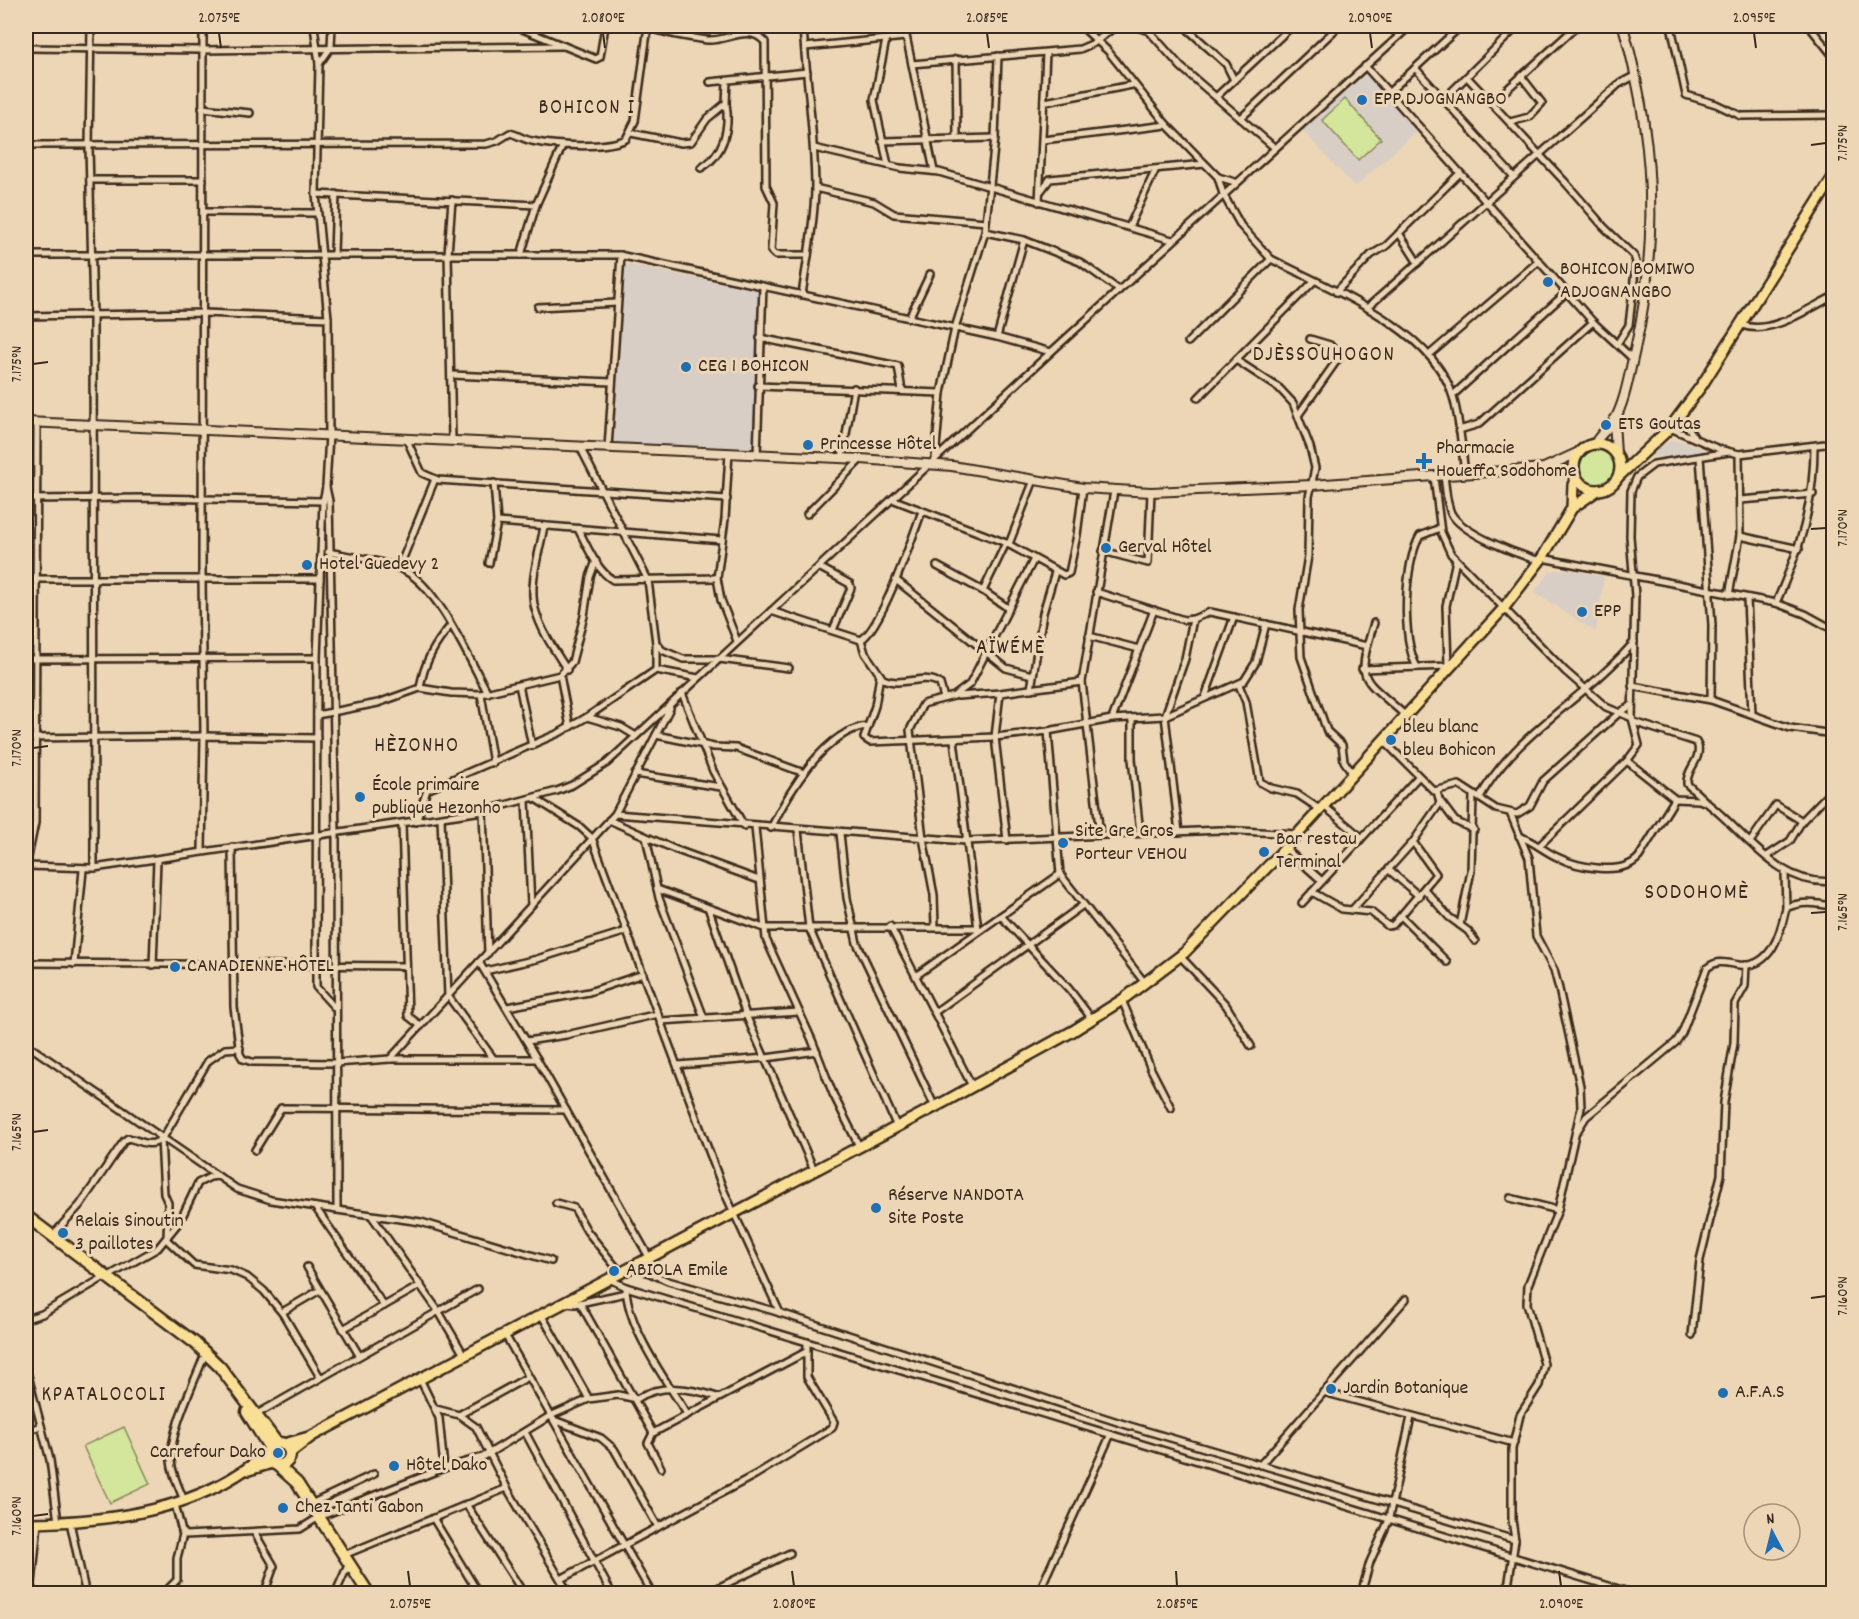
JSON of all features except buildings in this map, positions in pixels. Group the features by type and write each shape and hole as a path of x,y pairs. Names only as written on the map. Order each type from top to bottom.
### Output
{"highway":[{"path":"26,1216 203,1359 236,1397 278,1453 297,1483"},
{"path":"26,1225 104,1278 205,1352 257,1414 278,1453 369,1593"}],"main road":[{"path":"26,1523 58,1523 126,1516 175,1504 219,1486 504,1333 935,1107 1092,1019 1145,983 1180,956 1285,848 1503,609 1541,560 1572,508 1598,490 1607,488 1670,428 1742,325 1833,176"},
{"path":"1598,490 1582,484 1576,476 1574,466 1579,452 1595,444 1610,448 1617,454 1638,458"},
{"path":"1617,454 1620,466 1618,477"},
{"path":"1572,508 1573,485 1576,476"}],"street":[{"path":"91,26 89,146 93,316 94,868"},
{"path":"202,851 204,736 203,26"},
{"path":"314,26 315,48 319,64 315,146 316,194 328,318 330,435 326,501 336,832 337,1210"},
{"path":"319,64 332,47 332,26"},
{"path":"515,26 591,58 600,57 604,26"},
{"path":"26,146 486,144 510,133 530,141 563,145 613,144 631,133 648,26 671,35 692,35 710,40 745,33 761,38 766,47 764,76 767,107 766,186 774,203 771,251 776,255 808,255"},
{"path":"802,295 815,188 814,148 803,26"},
{"path":"805,47 886,39 905,31 969,26"},
{"path":"1081,26 1097,40 1132,85 1205,164 1218,177 1235,182"},
{"path":"912,64 1080,49 1116,26"},
{"path":"1134,26 1149,31 1165,51 1275,148"},
{"path":"1184,26 1226,64 1234,80"},
{"path":"1217,96 1292,26"},
{"path":"1241,118 1339,26"},
{"path":"1388,26 1399,35"},
{"path":"37,423 35,823 26,867 83,870 202,851 416,822 526,801 572,785 594,773 1235,182 1410,26"},
{"path":"1388,93 1461,26"},
{"path":"1443,100 1518,26"},
{"path":"1492,103 1577,26"},
{"path":"1595,444 1614,420 1633,359 1646,291 1652,222 1648,146 1636,75 1623,26"},
{"path":"1671,26 1686,96 1716,104 1741,116 1833,115"},
{"path":"1809,26 1833,57"},
{"path":"905,31 934,171"},
{"path":"886,39 873,92 888,165"},
{"path":"26,48 202,50 564,46"},
{"path":"1039,202 1046,53"},
{"path":"932,461 941,393 955,328 985,232 995,138 998,56"},
{"path":"956,59 957,138"},
{"path":"1365,66 1459,174 1593,321 1633,359"},
{"path":"1415,69 1514,177"},
{"path":"710,82 807,72"},
{"path":"1368,307 1620,84 1636,75"},
{"path":"1510,122 1529,117 1542,101 1521,76"},
{"path":"1467,77 1635,259 1629,326 1617,344"},
{"path":"701,168 712,162 720,150 727,121 727,81"},
{"path":"1045,102 1132,85"},
{"path":"631,133 688,143 707,118 726,103"},
{"path":"202,108 250,113"},
{"path":"1043,140 1167,125"},
{"path":"882,141 995,138"},
{"path":"521,255 536,205 563,145"},
{"path":"814,148 888,165 934,171 1172,240"},
{"path":"1041,174 1050,179 1082,174 1205,164"},
{"path":"1129,227 1156,169"},
{"path":"1336,292 1371,255 1399,233 1459,174"},
{"path":"1218,177 1223,194 1245,232 1271,259 1368,307 1412,339 1429,355 1453,395 1466,474"},
{"path":"1040,192 1050,179"},
{"path":"90,180 203,180"},
{"path":"815,188 874,202 894,214 986,222"},
{"path":"316,194 536,205"},
{"path":"334,253 336,194"},
{"path":"452,200 448,255 452,440"},
{"path":"203,212 317,213"},
{"path":"985,232 1024,240 1080,262 1119,290"},
{"path":"1399,233 1418,264"},
{"path":"997,337 1024,240"},
{"path":"26,255 204,253 621,255 997,337 1051,352"},
{"path":"608,448 621,255"},
{"path":"1188,342 1271,259"},
{"path":"1429,355 1539,261"},
{"path":"909,318 930,274"},
{"path":"1198,398 1314,281"},
{"path":"757,454 763,286"},
{"path":"1453,395 1567,292"},
{"path":"1742,325 1754,329 1768,325 1833,296"},
{"path":"538,307 617,303"},
{"path":"26,316 204,313 328,318"},
{"path":"1459,430 1479,424 1593,321"},
{"path":"760,338 898,366 902,391"},
{"path":"1299,414 1340,356 1330,345 1310,339"},
{"path":"1236,360 1279,388 1293,403 1299,414 1313,458 1309,497 1308,556 1301,593 1299,631 1302,662 1322,720 1329,735 1342,745 1344,761 1353,774"},
{"path":"451,375 612,382"},
{"path":"758,386 941,393"},
{"path":"842,458 855,388"},
{"path":"1681,415 1694,437"},
{"path":"1614,420 1617,454"},
{"path":"26,422 932,461 1083,488 1150,492 1434,477 1551,466 1579,452"},
{"path":"1670,428 1739,454 1833,443"},
{"path":"406,438 422,473 435,479 727,499"},
{"path":"1776,603 1799,549 1812,494 1814,446"},
{"path":"580,447 648,580 656,643 656,670"},
{"path":"1539,846 1627,761 1639,745 1632,705 1635,596 1630,500 1637,477 1654,464 1729,452"},
{"path":"729,453 727,499 717,578 727,618 737,640"},
{"path":"1730,595 1740,536 1739,454"},
{"path":"1700,457 1710,591 1712,700"},
{"path":"807,514 861,459"},
{"path":"1551,466 1576,476"},
{"path":"1444,476 1450,509 1457,521 1489,540 1541,560 1776,603 1805,614 1833,630"},
{"path":"1434,477 1440,528 1447,550 1503,609 1585,690 1606,707 1633,720 1695,742 1698,746 1698,758 1689,772 1687,784 1785,873 1810,880 1833,881"},
{"path":"399,568 435,479"},
{"path":"983,591 1008,544 1034,480"},
{"path":"489,563 497,522 494,483"},
{"path":"892,499 1008,544 1055,572 1067,574 1071,569 1083,488"},
{"path":"1100,835 1082,682 1114,491"},
{"path":"1103,551 1148,563 1150,492"},
{"path":"1740,500 1812,494"},
{"path":"26,499 326,501"},
{"path":"326,501 317,658 314,836 316,987 336,1008"},
{"path":"861,640 870,632 896,580 922,511"},
{"path":"497,522 722,540"},
{"path":"544,526 533,593 534,608 542,627 567,670"},
{"path":"1417,667 1408,642 1407,618 1411,571 1420,536 1440,528"},
{"path":"578,529 596,561 607,576 613,580 717,578"},
{"path":"1740,536 1799,549"},
{"path":"328,552 399,568 418,579 451,625 488,693"},
{"path":"954,696 970,684 1034,558"},
{"path":"1362,669 1450,666 1446,606 1456,560"},
{"path":"317,715 378,702 420,688 451,693 481,694 560,675 572,662 584,616 590,577 596,561"},
{"path":"938,566 1008,608"},
{"path":"819,567 850,584 851,588 832,630"},
{"path":"1031,690 1043,613 1055,572"},
{"path":"26,579 320,579"},
{"path":"896,580 1013,672 1032,675"},
{"path":"1096,592 1184,620 1193,619 1205,612 1367,646"},
{"path":"1747,599 1752,714"},
{"path":"1112,719 1154,610"},
{"path":"771,611 861,640"},
{"path":"319,616 329,616"},
{"path":"1205,697 1234,617"},
{"path":"1179,832 1165,716 1185,659 1193,619"},
{"path":"880,675 875,706 864,738 866,741 911,742 995,737 1048,731 1112,719 1165,716 1205,697 1239,685 1250,674 1256,662 1266,624"},
{"path":"1374,624 1362,669 1367,681 1406,716"},
{"path":"420,688 423,670 429,655 451,625"},
{"path":"1089,636 1139,649"},
{"path":"861,640 865,653 880,675 888,681 897,683 936,680 943,690 944,698"},
{"path":"1480,798 1505,760 1535,731 1585,690 1634,642"},
{"path":"656,643 672,656 695,660 719,659 789,668"},
{"path":"26,659 317,658"},
{"path":"416,822 428,790 494,763 570,727 656,670 698,678"},
{"path":"560,675 570,727"},
{"path":"935,927 934,895 923,838 911,742 910,725 917,711 923,704 954,696 1031,690 1082,682"},
{"path":"519,685 532,746"},
{"path":"1239,685 1246,702 1260,782 1271,789 1297,794 1322,808 1361,837"},
{"path":"1632,686 1712,700 1791,728 1833,734"},
{"path":"682,693 700,744 721,787 744,826"},
{"path":"1000,693 995,737 1006,840"},
{"path":"481,694 494,763"},
{"path":"390,1059 615,814 673,702"},
{"path":"1511,815 1527,809 1543,781 1619,713 1632,705"},
{"path":"587,717 621,727 636,736"},
{"path":"1132,718 1132,759 1140,833"},
{"path":"771,828 804,773 841,734 854,728 868,726"},
{"path":"1048,731 1055,839 1060,874 1145,983"},
{"path":"656,735 700,744 736,748 804,773"},
{"path":"26,738 204,736 316,738"},
{"path":"954,740 978,929"},
{"path":"1384,741 1418,777 1437,791 1440,800 1455,821 1474,830"},
{"path":"1627,761 1675,799 1700,800 1707,803"},
{"path":"635,774 721,787"},
{"path":"1302,903 1418,777"},
{"path":"1437,791 1456,785 1511,815 1529,858 1536,936 1554,970 1580,1086 1581,1108 1558,1210 1528,1285 1527,1298 1535,1339 1544,1358 1543,1374 1520,1415 1511,1458 1515,1540 1507,1593"},
{"path":"1767,856 1790,841 1802,821 1833,788"},
{"path":"1460,925 1471,871 1474,830 1473,795"},
{"path":"534,798 580,827 592,838 734,1213 780,1313"},
{"path":"1519,836 1555,856 1580,864 1596,867 1629,865 1639,857 1675,799"},
{"path":"1351,911 1428,824 1440,800"},
{"path":"526,801 531,905"},
{"path":"1750,842 1776,805 1802,821"},
{"path":"483,811 488,953"},
{"path":"615,814 755,827 966,841 1256,830 1298,834"},
{"path":"441,818 448,996 493,1058"},
{"path":"609,820 646,837 759,880"},
{"path":"402,824 408,1016 421,1026"},
{"path":"755,827 766,939 817,1051 833,1094 860,1146"},
{"path":"798,830 809,928 897,1126"},
{"path":"840,833 852,927 897,1031 935,1107"},
{"path":"646,837 657,889 704,1018"},
{"path":"1312,892 1342,909 1371,912 1391,926 1425,890 1436,874 1413,842"},
{"path":"232,847 234,1007 243,1059 252,1062 336,1063 390,1059 537,1059"},
{"path":"1285,848 1322,881"},
{"path":"153,965 157,860"},
{"path":"74,964 83,870"},
{"path":"1389,870 1419,896"},
{"path":"1574,1136 1586,1117 1676,1042 1686,1023 1707,968 1723,961 1746,965 1764,956 1776,944 1786,908 1785,873"},
{"path":"917,975 978,929 1001,916 1060,874"},
{"path":"657,889 709,910 764,928 978,929"},
{"path":"1425,890 1474,941"},
{"path":"1786,908 1792,905 1816,903 1833,907"},
{"path":"935,1012 1083,905"},
{"path":"709,910 746,1015 814,1170"},
{"path":"1001,916 1029,944 1092,1019"},
{"path":"1402,916 1447,962"},
{"path":"890,927 917,975 972,1086"},
{"path":"485,971 537,959 627,931"},
{"path":"1180,956 1226,1005 1251,1046"},
{"path":"479,962 537,1059 649,1257"},
{"path":"26,963 406,966"},
{"path":"1692,1335 1700,1260 1721,1175 1724,1102 1734,1043 1735,1004 1745,986 1746,965"},
{"path":"507,1007 588,992 643,974"},
{"path":"1122,1000 1151,1069 1171,1108"},
{"path":"661,1021 799,1011"},
{"path":"526,1041 566,1035 658,1014"},
{"path":"26,1044 237,1189 315,1207 421,1222 552,1261"},
{"path":"52,1236 80,1205 124,1141 132,1139 152,1145 162,1138 208,1061 225,1049 240,1048"},
{"path":"678,1065 766,1058 817,1051"},
{"path":"255,1150 278,1110 282,1108 566,1110"},
{"path":"162,1138 164,1194 168,1203 166,1240"},
{"path":"26,1319 42,1314 56,1303 149,1254 166,1240 198,1183 210,1177 219,1176"},
{"path":"1510,1198 1558,1210"},
{"path":"556,1203 574,1208 587,1231 620,1272"},
{"path":"315,1207 384,1306"},
{"path":"371,1215 439,1312 464,1355"},
{"path":"166,1240 194,1265 231,1270 247,1277 264,1291 283,1314 320,1377"},
{"path":"632,1266 668,1281 780,1313 1110,1419 1515,1540"},
{"path":"307,1267 359,1355"},
{"path":"608,1278 626,1290 807,1342 1635,1593"},
{"path":"343,1329 421,1285"},
{"path":"257,1414 478,1289"},
{"path":"283,1314 284,1311 320,1290"},
{"path":"564,1302 580,1303 626,1290"},
{"path":"626,1290 641,1337 687,1414"},
{"path":"1260,1465 1406,1299"},
{"path":"580,1303 653,1433"},
{"path":"541,1314 589,1400"},
{"path":"504,1333 652,1593"},
{"path":"558,1593 562,1582 593,1561 770,1467 832,1428 834,1422 807,1377 807,1342"},
{"path":"661,1468 648,1443 653,1433 717,1397 806,1352"},
{"path":"184,1500 172,1469 171,1456 182,1415 203,1359"},
{"path":"26,1368 50,1460 58,1523"},
{"path":"459,1415 528,1377"},
{"path":"420,1379 436,1409 440,1424 444,1468"},
{"path":"183,1534 300,1529 319,1517 444,1468 475,1460 589,1400 618,1395 637,1400 649,1392 672,1389 690,1389 717,1397"},
{"path":"1323,1392 1514,1443"},
{"path":"436,1409 459,1415 476,1427 507,1488 569,1593"},
{"path":"1361,1593 1370,1562 1389,1518 1411,1417"},
{"path":"552,1418 600,1438 614,1449 658,1527"},
{"path":"26,1431 40,1426"},
{"path":"525,1432 612,1593"},
{"path":"1038,1593 1112,1434"},
{"path":"311,1504 374,1474"},
{"path":"335,1593 346,1559 433,1518 507,1488"},
{"path":"163,1593 177,1580 177,1558 183,1534 175,1504"},
{"path":"466,1504 524,1593"},
{"path":"433,1518 479,1593"},
{"path":"70,1522 84,1586"},
{"path":"31,1593 38,1523"},
{"path":"254,1532 273,1566 264,1593"},
{"path":"705,1593 790,1553"}],"shaded area":[{"name":"EPP DJOGNANGBO","path":"1365,71 1417,131 1355,187 1302,130"},
{"name":"CEG 1 BOHICON","path":"623,264 759,289 753,448 611,444"},
{"path":"1671,440 1685,442 1708,451 1705,454 1651,457 1652,453"},
{"name":"EPP","path":"1570,569 1604,577 1596,632 1534,592 1551,571"}],"green space":[{"path":"1345,99 1381,139 1358,160 1322,120"},
{"path":"1597,447 1611,452 1616,466 1611,480 1597,485 1583,480 1578,466 1583,452"},
{"path":"124,1427 150,1484 110,1503 83,1446"}],"place":[{"name":"EPP DJOGNANGBO","path":"1362,100"},
{"name":"BOHICON BOMIWO ADJOGNANGBO","path":"1548,282"},
{"name":"CEG 1 BOHICON","path":"686,367"},
{"name":"ETS Goutas","path":"1606,425"},
{"name":"Princesse Hôtel","path":"808,445"},
{"name":"Pharmacie Houeffa Sodohome","path":"1424,461"},
{"name":"Gerval Hôtel","path":"1106,548"},
{"name":"Hotel Guedevy 2","path":"307,565"},
{"name":"EPP","path":"1582,612"},
{"name":"bleu blanc bleu Bohicon","path":"1391,740"},
{"name":"École primaire publique Hezonho","path":"360,797"},
{"name":"Site Gre Gros Porteur VEHOU","path":"1063,843"},
{"name":"Bar restau Terminal","path":"1264,852"},
{"name":"CANADIENNE HÔTEL","path":"175,967"},
{"name":"Réserve NANDOTA Site Poste","path":"876,1208"},
{"name":"Relais Sinoutin 3 paillotes","path":"63,1233"},
{"name":"ABIOLA Emile","path":"614,1271"},
{"name":"Jardin Botanique","path":"1331,1389"},
{"name":"A.F.A.S","path":"1723,1393"},
{"name":"Carrefour Dako","path":"278,1453"},
{"name":"Hôtel Dako","path":"394,1466"},
{"name":"Chez Tanti Gabon","path":"283,1508"}],"district":[{"name":"BOHICON I","path":"587,109"},
{"name":"DJÈSSOUHOGON","path":"1324,356"},
{"name":"AÏWÉMÈ","path":"1011,649"},
{"name":"HÈZONHO","path":"417,747"},
{"name":"SODOHOMÈ","path":"1697,893"},
{"name":"KPATALOCOLI","path":"104,1396"}]}
